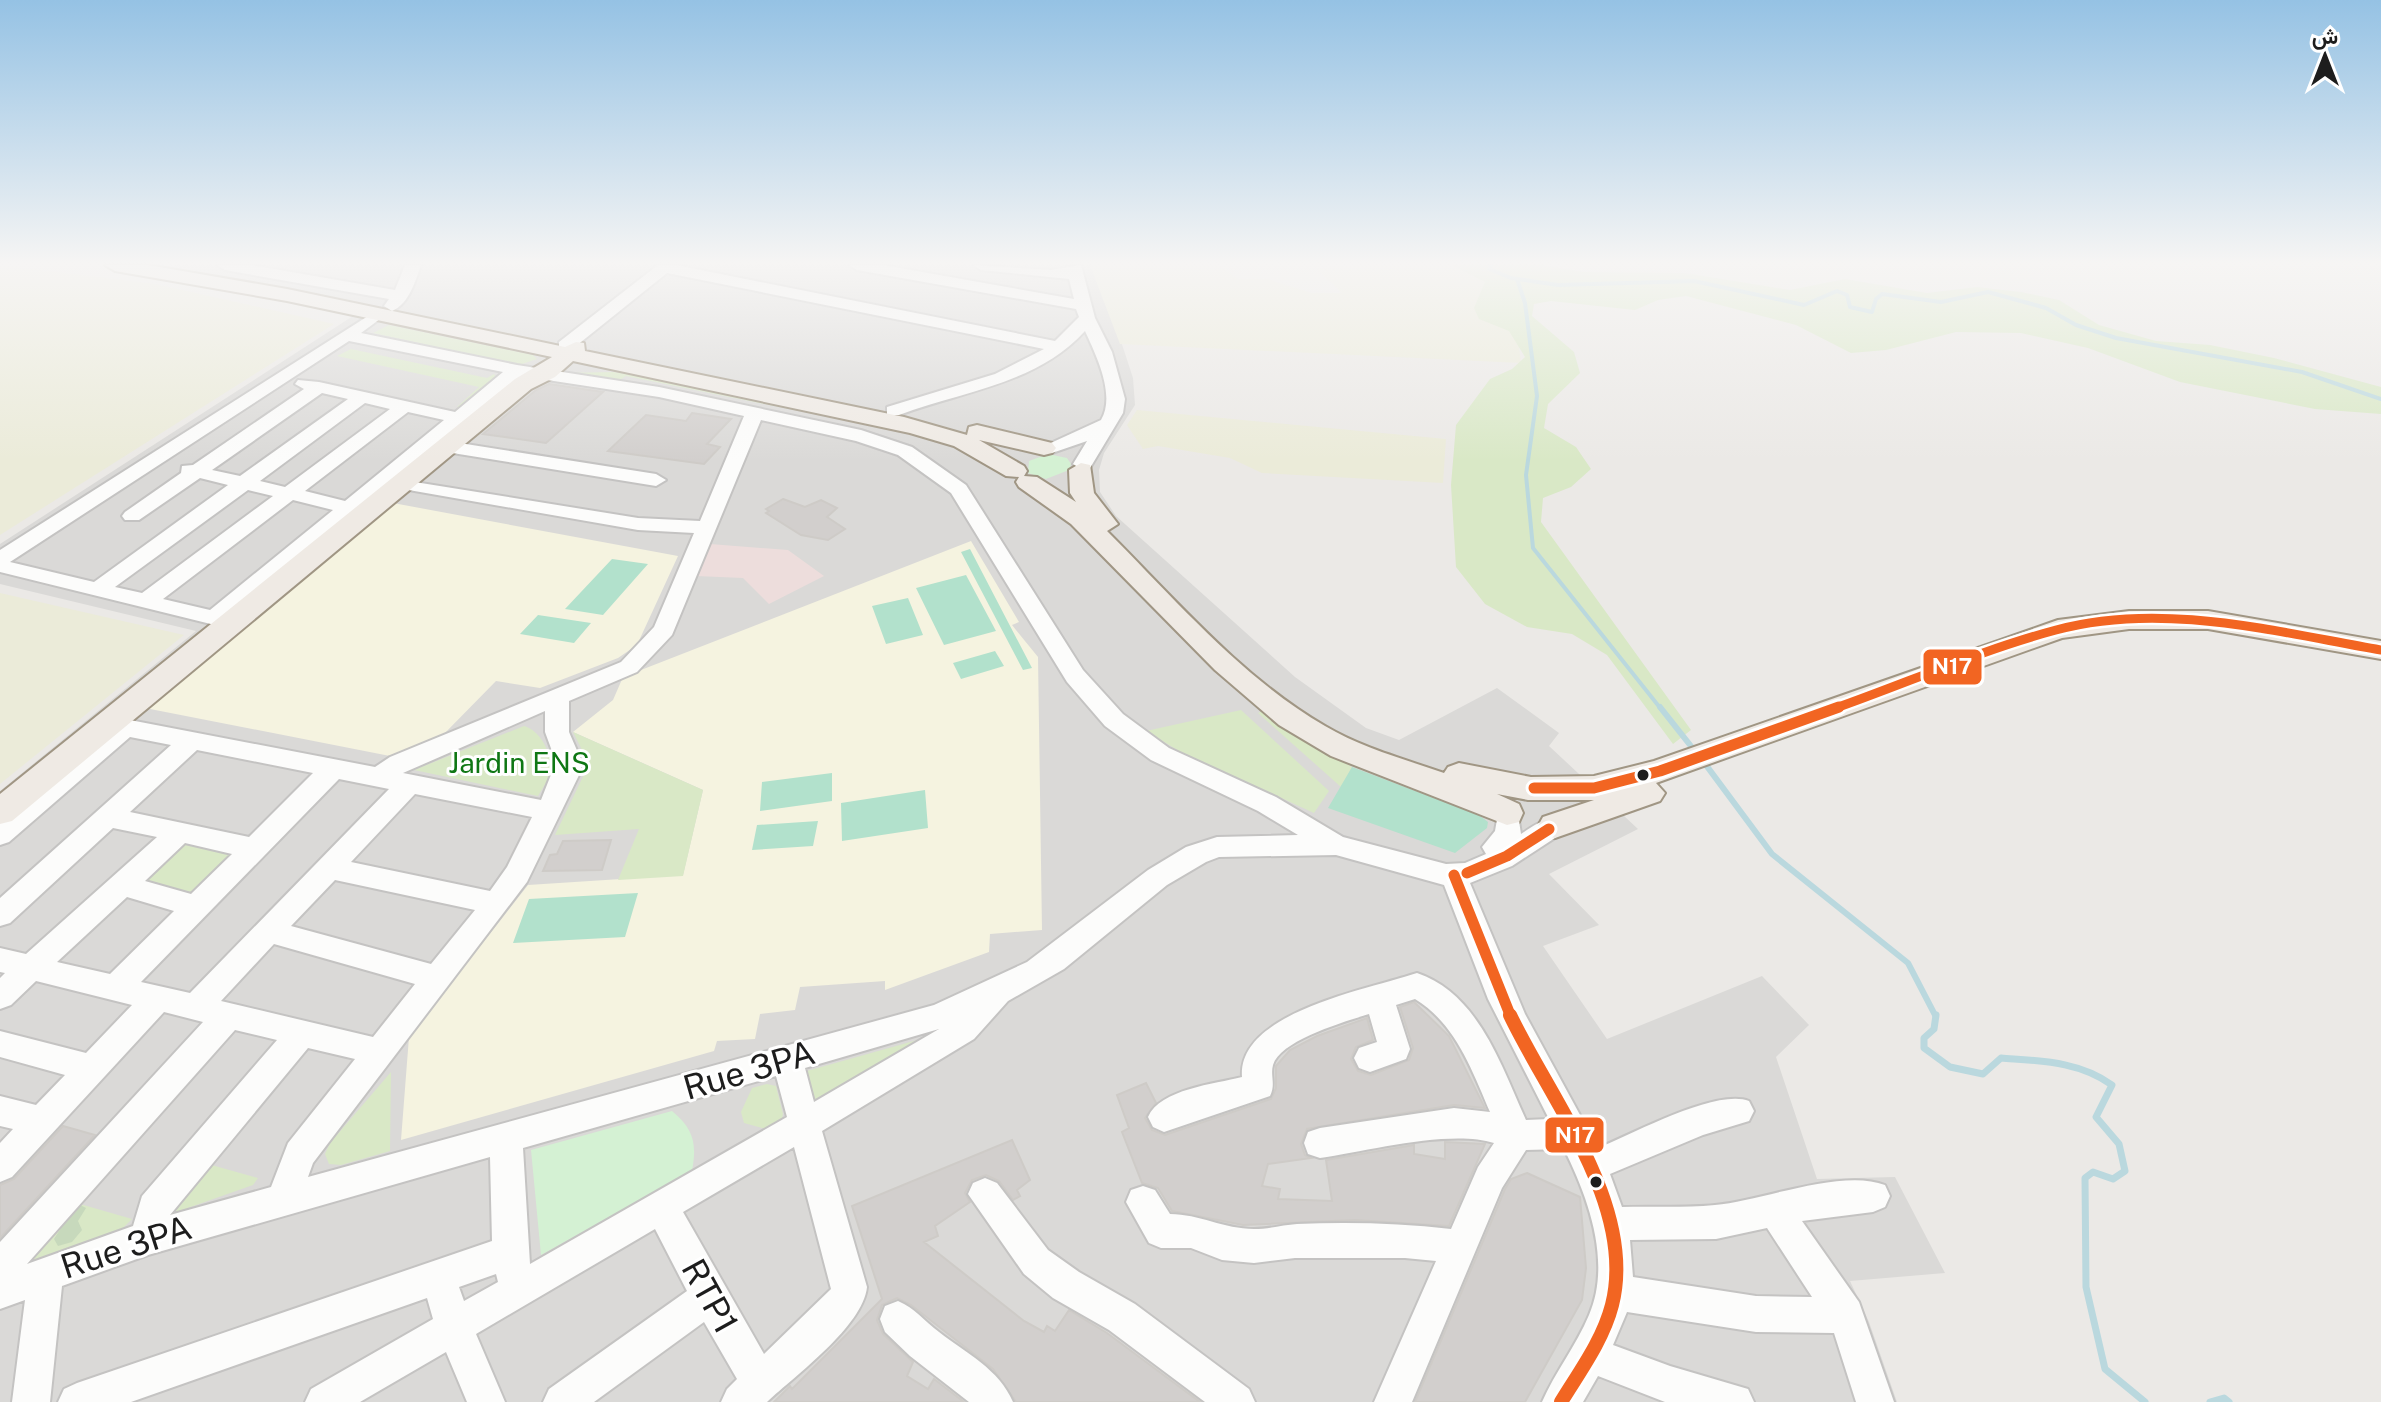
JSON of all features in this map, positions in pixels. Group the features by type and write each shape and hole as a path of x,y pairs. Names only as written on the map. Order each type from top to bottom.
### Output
{"main road":[{"path":"434,330 547,364 893,411 1022,445 1077,454 1082,467 1082,493 1116,535 1218,632 1286,690 1362,741 1467,777 1531,788 1552,795 1562,808 1563,815 1552,828"},
{"path":"0,812 118,726 223,620 363,506 403,483 447,447 468,420 547,364 635,369 938,432 986,451 1061,502 1255,690 1293,721 1349,752 1457,791 1508,814 1526,828 1552,828 1667,778 1752,747 2046,649 2112,635 2215,633 2381,661"},
{"path":"1022,476 1018,459 1048,447"},
{"path":"1022,476 1059,483 1082,467"},
{"path":"1752,747 2031,636 2084,625 2129,620 2208,620 2381,650"},
{"path":"1508,814 1508,796 1531,788 1594,788 1667,778"}],"street":[{"path":"0,559 352,330"},
{"path":"547,364 588,330"},
{"path":"978,330 1060,347"},
{"path":"893,411 993,380 1060,347 1072,330"},
{"path":"1082,467 1108,423 1116,399 1114,384 1092,330"},
{"path":"345,335 547,364 883,442 946,477 977,515 1075,676 1114,720 1160,754 1267,804 1336,845"},
{"path":"278,378 468,420"},
{"path":"132,516 319,387"},
{"path":"97,590 362,397"},
{"path":"146,601 405,406"},
{"path":"380,777 399,763 629,667 649,650 664,630 704,527 755,413"},
{"path":"158,456 363,506 468,420"},
{"path":"1048,447 1086,436 1108,423"},
{"path":"447,447 656,480"},
{"path":"403,483 638,524 704,527"},
{"path":"0,566 223,620"},
{"path":"284,1198 300,1154 517,874 549,811 569,762 557,732 557,696"},
{"path":"0,835 118,726 549,811"},
{"path":"2,911 192,740"},
{"path":"116,988 334,768"},
{"path":"196,1007 410,783"},
{"path":"1498,853 1508,834 1508,814"},
{"path":"108,817 253,848"},
{"path":"1552,828 1461,874 1521,1038 1589,1167 1609,1224 1616,1270 1615,1292 1591,1355 1561,1402"},
{"path":"0,996 181,831"},
{"name":"Rue 3PA","path":"0,1291 148,1238 934,1018 1001,994 1071,948 1161,875 1198,853 1238,845 1336,845 1461,874"},
{"path":"330,868 496,903"},
{"path":"122,885 194,906"},
{"path":"269,931 437,978"},
{"path":"0,960 380,1052"},
{"path":"1164,1117 1182,1108 1259,1086 1258,1062 1266,1047 1280,1036 1417,985 1444,1001 1476,1046 1517,1135"},
{"path":"338,1398 453,1325 803,1126 963,1030 1001,994"},
{"path":"1370,1058 1395,1049 1379,997"},
{"path":"0,1166 158,998"},
{"path":"0,1274 8,1259 229,1015"},
{"path":"148,1238 154,1208 302,1033"},
{"path":"0,1044 91,1068"},
{"path":"751,1392 837,1311 848,1296 848,1279 787,1060"},
{"path":"0,1111 40,1121"},
{"path":"1589,1167 1621,1157 1700,1121 1738,1111"},
{"path":"1320,1143 1454,1123 1479,1123 1517,1135 1573,1134"},
{"path":"1393,1402 1490,1178 1517,1135"},
{"path":"506,1139 510,1252 517,1290"},
{"path":"985,1194 1036,1262 1066,1285 1122,1317 1236,1402"},
{"path":"1609,1224 1716,1222 1823,1200 1873,1196"},
{"path":"1143,1202 1161,1231 1191,1231 1222,1243 1254,1246 1295,1241 1405,1241 1461,1247"},
{"name":"RTP1","path":"662,1207 709,1297 751,1392"},
{"path":"1775,1211 1846,1315 1875,1402"},
{"path":"77,1402 510,1252"},
{"path":"31,1402 46,1273"},
{"path":"438,1277 453,1325 486,1402"},
{"path":"1615,1292 1756,1314 1846,1315"},
{"path":"562,1402 709,1297"},
{"path":"898,1319 923,1343 957,1365 994,1402"},
{"path":"1591,1355 1670,1385 1735,1402"}],"shaded area":[{"path":"331,330 1117,330 1133,378 1135,405 1104,453 1099,470 1100,492 1116,516 1295,677 1366,728 1399,740 1497,688 1559,733 1549,746 1638,829 1549,874 1599,925 1543,946 1607,1039 1762,976 1809,1025 1776,1057 1817,1179 1895,1177 1945,1273 1850,1281 1869,1322 1897,1402 0,1402 0,791 196,631 0,584 0,544"},
{"path":"393,503 678,556 637,645 618,658 540,688 496,681 443,735 390,756 145,708"},
{"path":"971,541 1019,622 1012,625 1038,657 1042,930 990,934 989,952 885,990 885,981 800,987 795,1010 760,1014 755,1039 717,1041 714,1051 401,1140 409,1037 528,885 683,875 703,790 573,732 613,700 623,677"},
{"path":"710,544 788,550 824,576 769,604 743,578 696,576"}],"green space":[{"path":"0,330 324,330 0,535"},
{"path":"415,330 533,355 537,359 519,365 373,333"},
{"path":"1115,330 1517,330 1521,363 1120,344"},
{"path":"1549,330 1574,352 1580,373 1548,404 1544,428 1576,447 1591,469 1571,487 1543,498 1541,522 1691,730 1673,744 1607,655 1572,634 1527,627 1485,604 1456,567 1451,485 1456,425 1490,379 1512,369 1525,357 1509,331"},
{"path":"1807,330 2118,330 2156,341 2210,345 2274,358 2381,387 2381,414 2315,409 2180,382 2088,348 2021,333 1956,332 1886,350 1851,353"},
{"path":"351,349 487,378 494,374 497,379 462,408 457,407 479,387 337,356"},
{"path":"614,372 923,436 626,376 618,381 558,373"},
{"path":"1137,410 1446,439 1443,483 1262,473 1230,458 1158,446 1143,449 1127,425"},
{"path":"1048,454 1067,458 1071,464 1069,470 1046,479 1028,473 1029,461"},
{"path":"970,549 1032,668 1023,670 961,552"},
{"path":"612,559 648,564 603,615 565,609"},
{"path":"966,575 996,631 944,645 916,588"},
{"path":"0,593 184,635 0,784"},
{"path":"908,598 923,635 886,644 872,606"},
{"path":"538,615 591,623 574,643 520,634"},
{"path":"995,651 1004,666 961,679 953,663"},
{"path":"1241,710 1329,791 1314,813 1179,751 1146,731"},
{"path":"1263,711 1352,767 1341,787 1258,713"},
{"name":"Jardin ENS","path":"524,726 541,738 553,771 538,796 414,770"},
{"path":"573,732 703,790 683,876 618,880 639,829 555,835 589,764"},
{"path":"1352,767 1479,815 1488,822 1487,828 1455,853 1328,808"},
{"path":"832,773 832,801 760,811 762,782"},
{"path":"925,790 928,828 842,841 841,803"},
{"path":"818,821 813,846 752,850 757,825"},
{"path":"180,838 241,851 192,901 129,885"},
{"path":"638,893 625,937 513,943 529,899"},
{"path":"928,1037 815,1101 807,1071"},
{"path":"391,1072 390,1151 341,1165 329,1164 325,1154 330,1143"},
{"path":"767,1084 776,1086 783,1114 781,1123 769,1130 744,1123 741,1112 752,1088"},
{"path":"672,1111 685,1124 692,1138 692,1171 541,1255 531,1150"},
{"path":"208,1164 258,1178 253,1185 165,1216"},
{"path":"73,1202 132,1219 122,1229 27,1263"},
{"path":"78,1204 86,1208 78,1221 82,1230 72,1242 58,1246 54,1239 61,1228 59,1226"}],"building":[{"path":"549,384 603,392 546,443 483,434 536,390"},
{"path":"692,413 731,419 707,444 720,447 704,464 608,451 646,415 686,421"},
{"path":"783,499 805,507 821,500 837,508 827,517 845,529 828,540 801,535 766,513 769,511 766,509"},
{"path":"611,840 602,870 543,871 550,855 557,854 563,841"},
{"path":"1414,1002 1449,1036 1485,1108 1454,1105 1307,1129 1301,1144 1305,1155 1311,1158 1268,1164 1262,1186 1280,1189 1278,1199 1332,1201 1326,1160 1414,1145 1414,1154 1445,1159 1445,1142 1485,1144 1449,1226 1355,1220 1243,1225 1172,1211 1158,1188 1142,1183 1122,1132 1129,1128 1117,1095 1146,1083 1156,1103 1145,1118 1152,1130 1165,1135 1271,1099 1276,1088 1276,1066 1290,1050 1317,1036 1367,1018 1373,1040 1356,1047 1351,1059 1358,1071 1371,1075 1409,1060 1413,1048 1400,1007"},
{"path":"63,1126 95,1135 0,1238 0,1185 14,1179"},
{"path":"1012,1140 1030,1180 1017,1190 1020,1196 1013,1200 999,1181 986,1175 972,1180 965,1193 970,1202 935,1226 938,1236 924,1242 1024,1321 1044,1332 1047,1326 1055,1331 1069,1310 1107,1333 1200,1402 1016,1402 993,1369 911,1305 897,1298 882,1305 877,1320 883,1334 913,1362 907,1376 928,1389 934,1379 964,1402 774,1402 790,1386 792,1389 882,1299 852,1206"},
{"path":"1527,1173 1580,1197 1586,1268 1582,1300 1525,1402 1415,1402 1505,1189 1511,1179"}],"waterway":[{"path":"1529,330 1537,396 1526,475 1533,548 1661,709"},
{"path":"2093,330 2116,338 2302,372 2381,399"},
{"path":"1660,707 1694,750"},
{"path":"1703,761 1772,854 1908,963 1936,1017"},
{"path":"1936,1017 1934,1029 1924,1038 1924,1048 1950,1067 1983,1074 2001,1058 2045,1062 2086,1071 2112,1085 2096,1117 2119,1144 2125,1171 2113,1179 2093,1172 2085,1178 2086,1287 2105,1369 2145,1402"},
{"path":"2210,1402 2224,1398 2229,1402"}],"transit line":[{"name":"N17","path":"1534,788 1594,788 1660,771 2058,629 2129,620 2208,620 2381,650"},
{"name":"N17","path":"1467,873 1507,856 1549,829"},
{"name":"N17","path":"1454,875 1503,999 1586,1157 1609,1220 1615,1253 1613,1302 1595,1347 1561,1402"}]}
